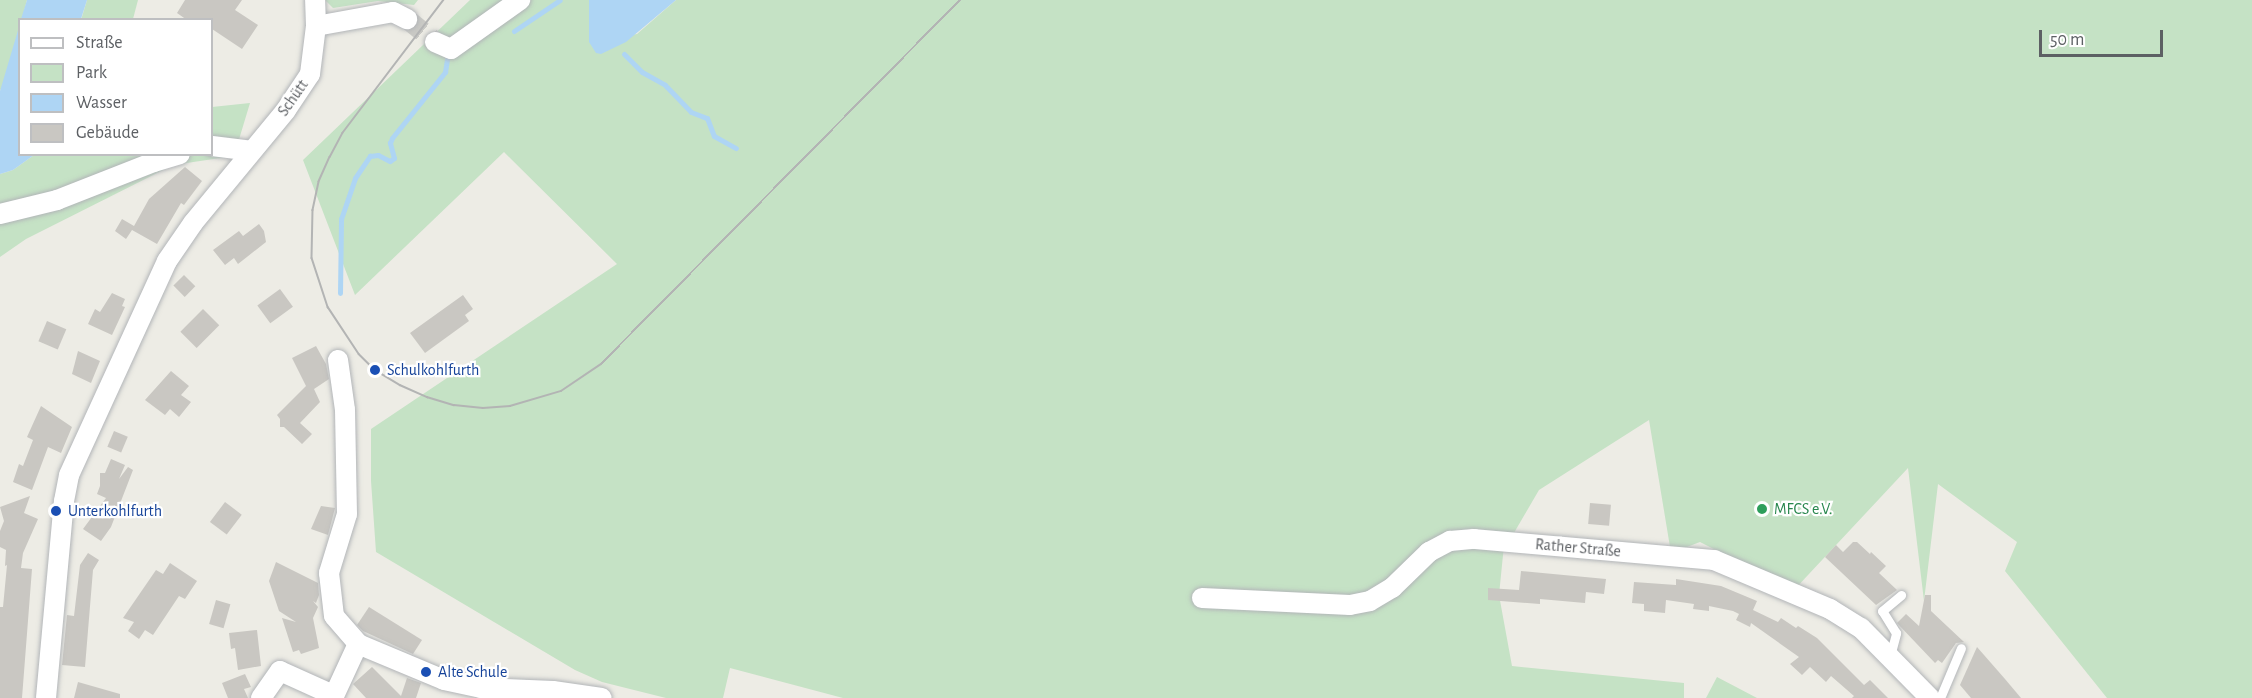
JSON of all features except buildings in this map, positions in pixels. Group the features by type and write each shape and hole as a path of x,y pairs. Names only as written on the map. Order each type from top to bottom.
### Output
{"street":[{"name":"Schütt","path":"251,151 286,110 310,74 316,26 315,0"},
{"path":"435,42 451,49 520,0"},
{"path":"316,26 393,12 407,19"},
{"path":"213,146 251,151"},
{"path":"46,698 64,501 69,475 168,261 193,223 251,151"},
{"path":"0,214 57,200 174,156"},
{"path":"338,360 345,410 347,514 328,573 334,616 358,644 444,680 481,688 519,689 602,698"},
{"name":"Rather Straße","path":"1202,598 1350,605 1371,601 1392,588 1429,552 1450,541 1474,539 1714,560 1830,609 1861,628 1930,698"},
{"path":"261,698 280,670 333,696 358,644"}],"lane":[{"path":"1890,656 1896,633 1882,610 1901,595"},
{"path":"1940,698 1961,648"}],"green space":[{"path":"0,0 27,0 22,18 18,18 18,34 6,79 0,91"},
{"path":"87,0 138,0 133,18 82,18"},
{"path":"325,0 418,0 414,5 378,1 333,8"},
{"path":"470,0 592,0 589,1 589,42 637,34 676,0 2252,0 2252,698 2107,698 2005,571 2017,542 1938,484 1924,601 1908,468 1794,590 1700,542 1671,553 1649,420 1539,490 1511,538 1504,545 1499,595 1512,666 1684,683 1684,698 843,698 730,668 723,698 666,698 602,682 575,670 376,552 371,481 371,429 617,264 504,152 355,295 303,160"},
{"path":"250,103 234,156 173,165 26,239 0,257 0,174 13,170 33,156 213,156 213,107"},
{"path":"1717,677 1757,698 1706,698"}],"water":[{"path":"27,0 87,0 81,18 21,18"},
{"path":"589,0 676,0 626,42 601,54 596,53 589,42"},
{"path":"18,30 18,156 33,156 13,170 0,174 0,91"}],"waterway":[{"path":"514,31 560,0"},
{"path":"624,54 642,72 665,85 691,112 707,118 714,136 736,148"},
{"path":"340,293 341,219 355,178 370,156 378,155 390,161 394,158 390,143 392,138 445,72 447,59"}],"tunnel":[{"path":"407,19 435,42"}],"tram line":[{"path":"444,0 343,133 330,157 319,182 313,210 312,258 328,307 359,354 375,370 427,397 454,405 483,408 510,406 561,391 601,364 960,0"}],"place":[{"name":"Schulkohlfurth","path":"375,370"},
{"name":"MFCS e.V.","path":"1762,509"},
{"name":"Unterkohlfurth","path":"56,511"},
{"name":"Alte Schule","path":"426,672"}]}
